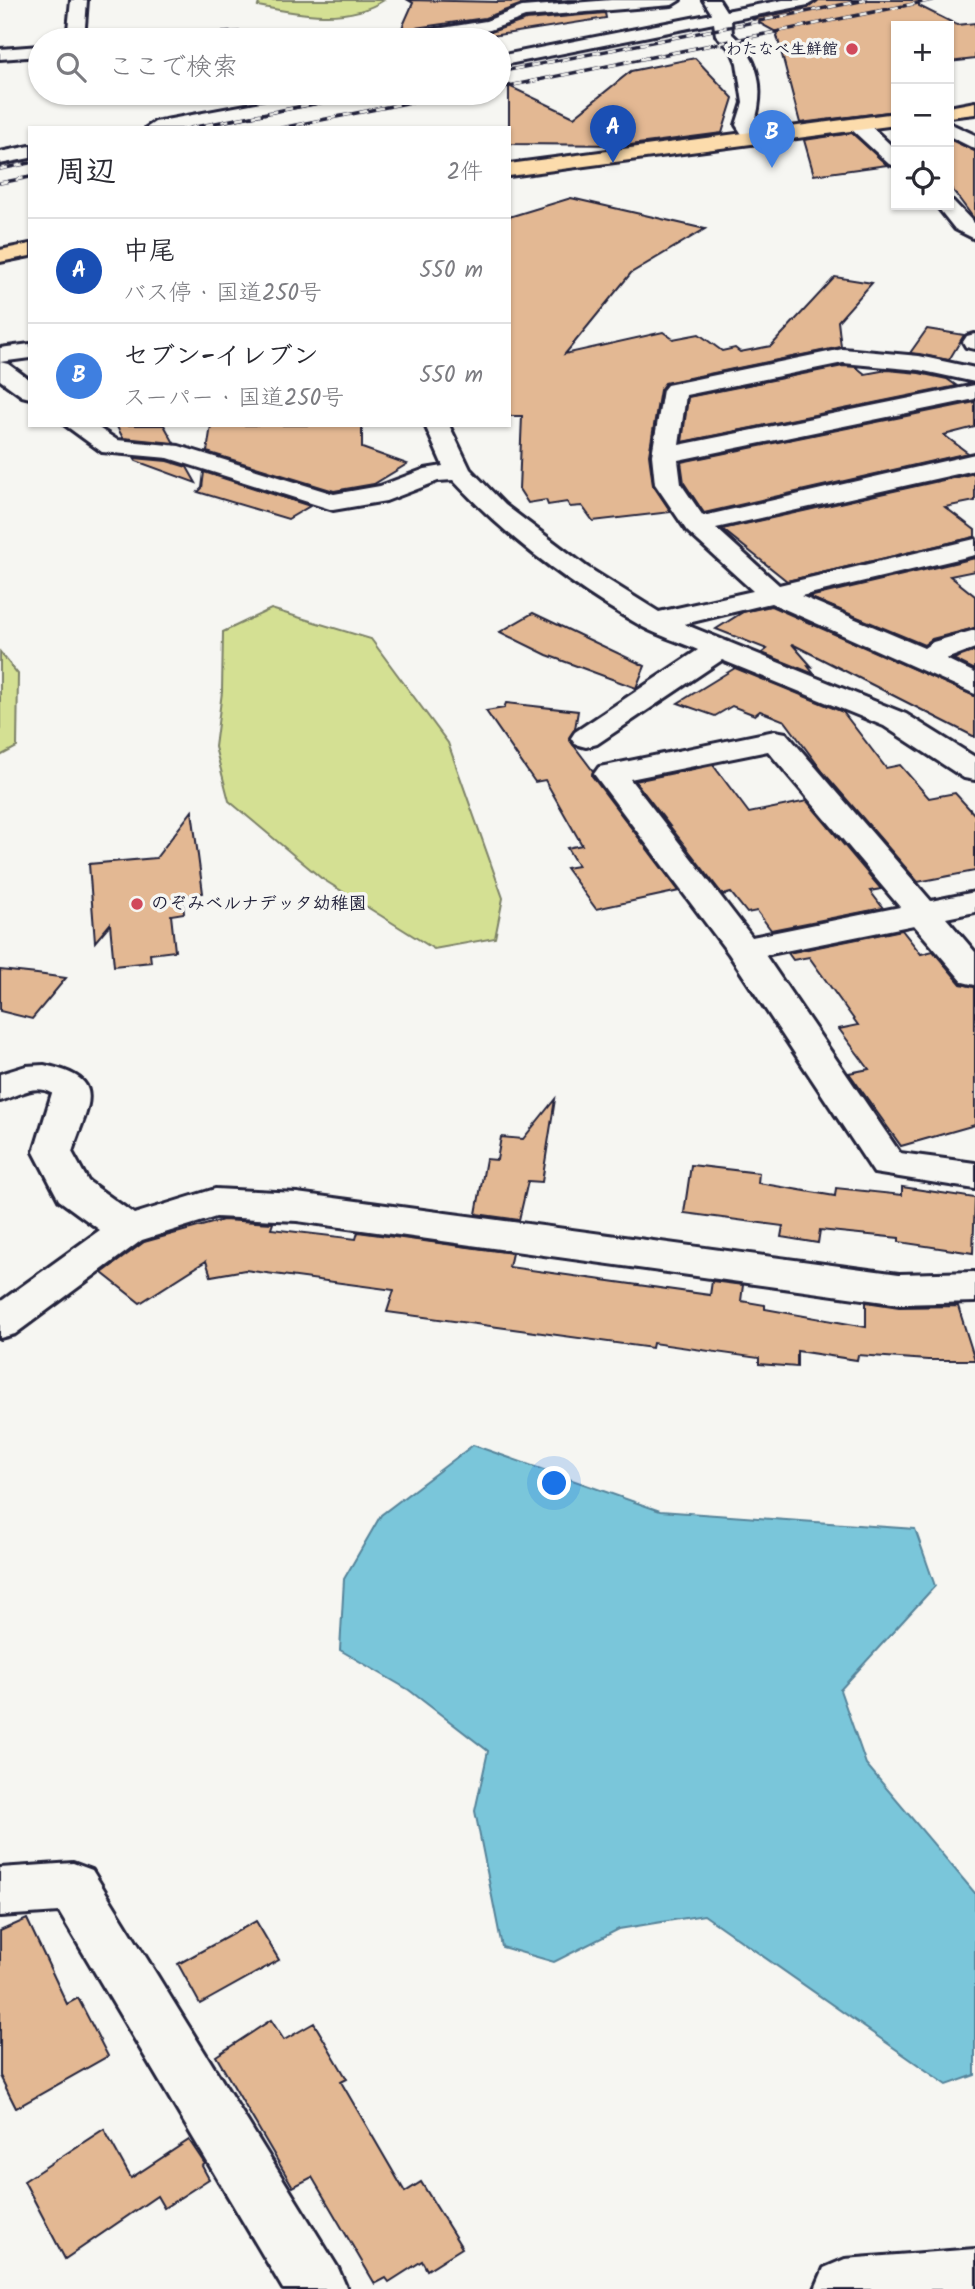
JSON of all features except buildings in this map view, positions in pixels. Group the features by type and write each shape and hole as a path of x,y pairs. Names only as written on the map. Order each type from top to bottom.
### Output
{"highway":[{"path":"954,111 975,108"},
{"path":"511,170 891,120"},
{"path":"0,256 28,250"}],"street":[{"path":"77,28 79,0"},
{"path":"472,28 490,25 522,12 672,0"},
{"path":"711,0 722,17 724,35 739,49 746,62 752,103 745,125 754,138"},
{"path":"511,59 808,0"},
{"path":"0,54 28,52"},
{"path":"165,126 274,105"},
{"path":"954,123 975,122"},
{"path":"858,125 891,155"},
{"path":"954,132 975,143"},
{"path":"0,158 28,152"},
{"path":"950,210 962,225 975,233"},
{"path":"0,355 28,351"},
{"path":"975,375 919,363 843,356 675,390 666,455 668,484 696,525 773,594 926,660 975,685"},
{"path":"0,369 28,390"},
{"path":"666,455 975,392"},
{"path":"79,427 111,447 170,452 333,502 386,493 434,474 459,472"},
{"path":"170,452 177,427"},
{"path":"438,427 459,472 496,511 567,565 655,622 895,720 975,771"},
{"path":"696,525 975,462"},
{"path":"655,622 975,547"},
{"path":"926,660 943,648 975,639"},
{"path":"586,738 718,649"},
{"path":"975,974 775,740 610,774 743,949 888,1164 975,1176"},
{"path":"743,949 975,902"},
{"path":"0,1089 14,1080 30,1076 60,1081 70,1088 71,1098 53,1152 73,1190 128,1230"},
{"path":"0,1323 128,1230 215,1203 297,1207 899,1289 975,1287"},
{"path":"0,1892 73,1887 317,2289"},
{"path":"845,2289 975,2279"}],"green space":[{"path":"260,0 384,0 355,12 322,15 258,6"},
{"path":"271,609 371,639 448,743 503,898 495,938 434,949 321,878 229,801 215,747 222,692 223,632"},
{"path":"0,652 18,674 17,747 0,756"}],"water":[{"path":"473,1445 660,1511 915,1529 935,1586 840,1690 866,1764 975,1893 975,2075 947,2085 704,1915 619,1929 554,1962 502,1947 475,1811 488,1751 409,1690 340,1650 344,1579 381,1515"}],"railway":[{"path":"511,70 866,0"},
{"path":"511,86 933,0"},
{"path":"200,126 308,105"},
{"path":"291,126 397,105"},
{"path":"0,169 28,163"},
{"path":"0,183 28,177"}],"place":[{"name":"わたなべ生鮮館","path":"852,49"},
{"name":"中尾","path":"613,163"},
{"name":"セブン-イレブン","path":"772,168"},
{"name":"のぞみベルナデッタ幼稚園","path":"137,904"}]}
